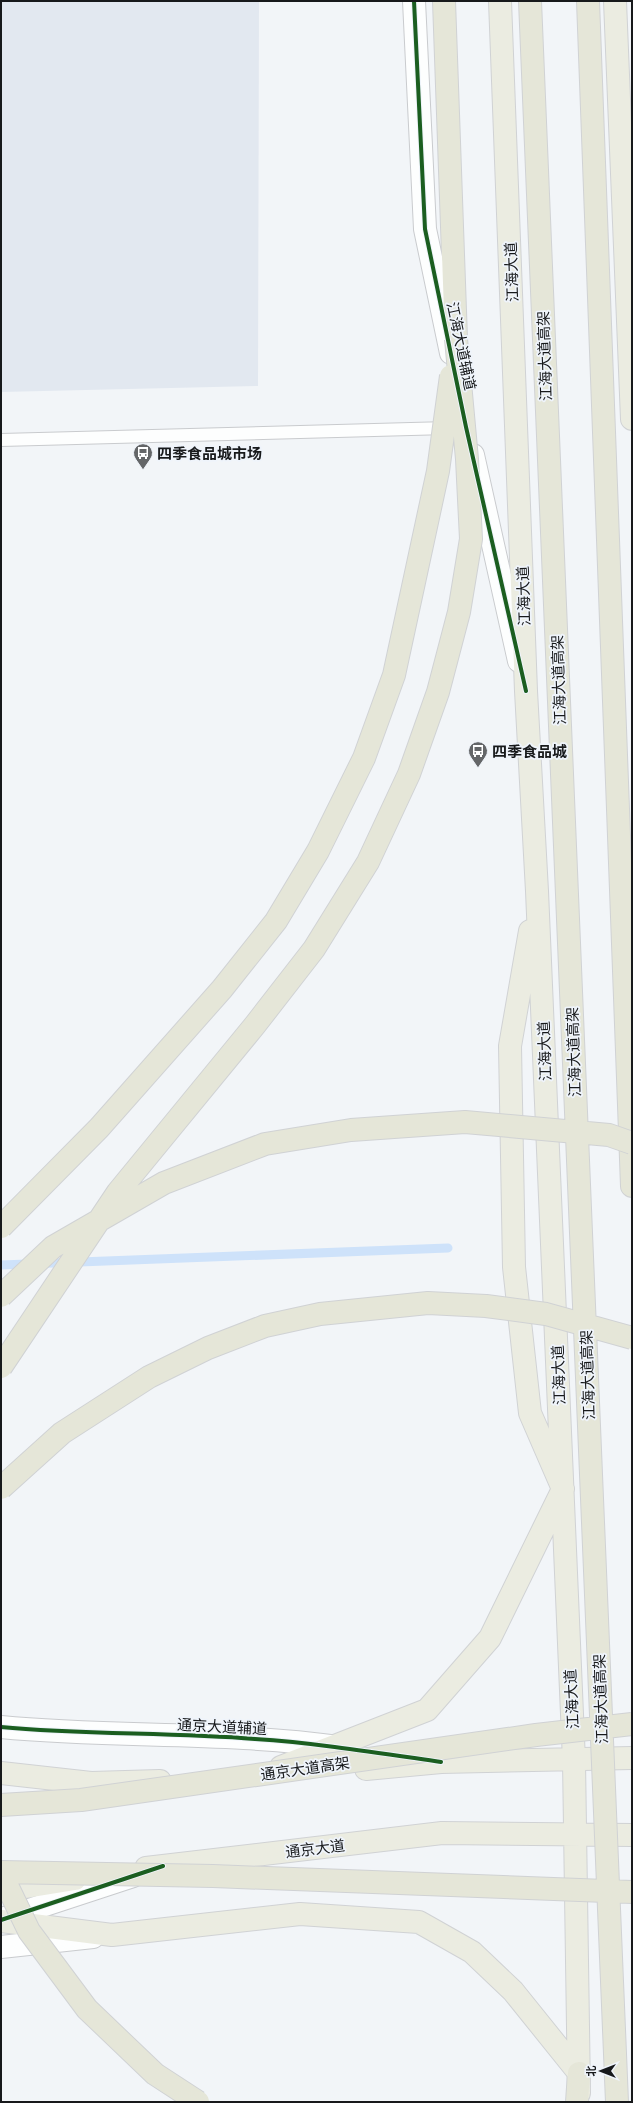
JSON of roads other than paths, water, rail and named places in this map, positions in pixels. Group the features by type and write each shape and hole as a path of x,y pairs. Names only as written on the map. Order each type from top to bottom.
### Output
{"highway":[{"path":"1,1367 118,1192 255,1025 314,949 368,862 409,774 438,692 460,612 471,539 467,460 456,339 444,1"},
{"name":"江海大道高架","path":"530,1 617,2102"},
{"path":"588,1 632,1186"},
{"path":"1,1227 99,1128 222,990 276,921 318,851 364,758 394,676 438,471 456,339"},
{"path":"1,1296 53,1247 150,1191 164,1183 265,1144 351,1130 465,1122 609,1135 632,1143"},
{"path":"1,1488 62,1432 149,1377 208,1348 265,1326 320,1314 428,1303 486,1306 546,1314 632,1338"},
{"name":"通京大道高架","path":"1,1805 81,1800 536,1735 632,1724"},
{"path":"198,2102 154,2074 87,2009 29,1931 1,1872 213,1876 632,1892"},
{"path":"577,2102 579,2073"}],"main road":[{"name":"江海大道","path":"500,1 526,691 537,891 574,1761 579,2073"},
{"path":"615,1 632,419"},
{"path":"248,1779 427,1710 490,1638 563,1489 530,1413 514,1268 510,1046 537,891"},
{"path":"1,1773 91,1783 248,1779 440,1762 574,1761 632,1758"},
{"name":"通京大道","path":"1,1891 162,1866 442,1833 632,1835"},
{"path":"1,1921 112,1935 300,1914 419,1922 472,1952 513,1991 579,2073"}],"street":[{"name":"江海大道辅道","path":"414,1 425,229 466,427 526,691"},
{"name":"通京大道辅道","path":"1,1727 40,1731 254,1738 334,1747 440,1762"},
{"path":"1,1921 162,1866"},
{"path":"1,1947 112,1935"}],"lane":[{"path":"1,440 466,427"}],"waterway":[{"path":"1,1265 448,1248"}],"place":[{"name":"四季食品城市场","path":"143,470"},
{"name":"四季食品城","path":"478,768"}]}
